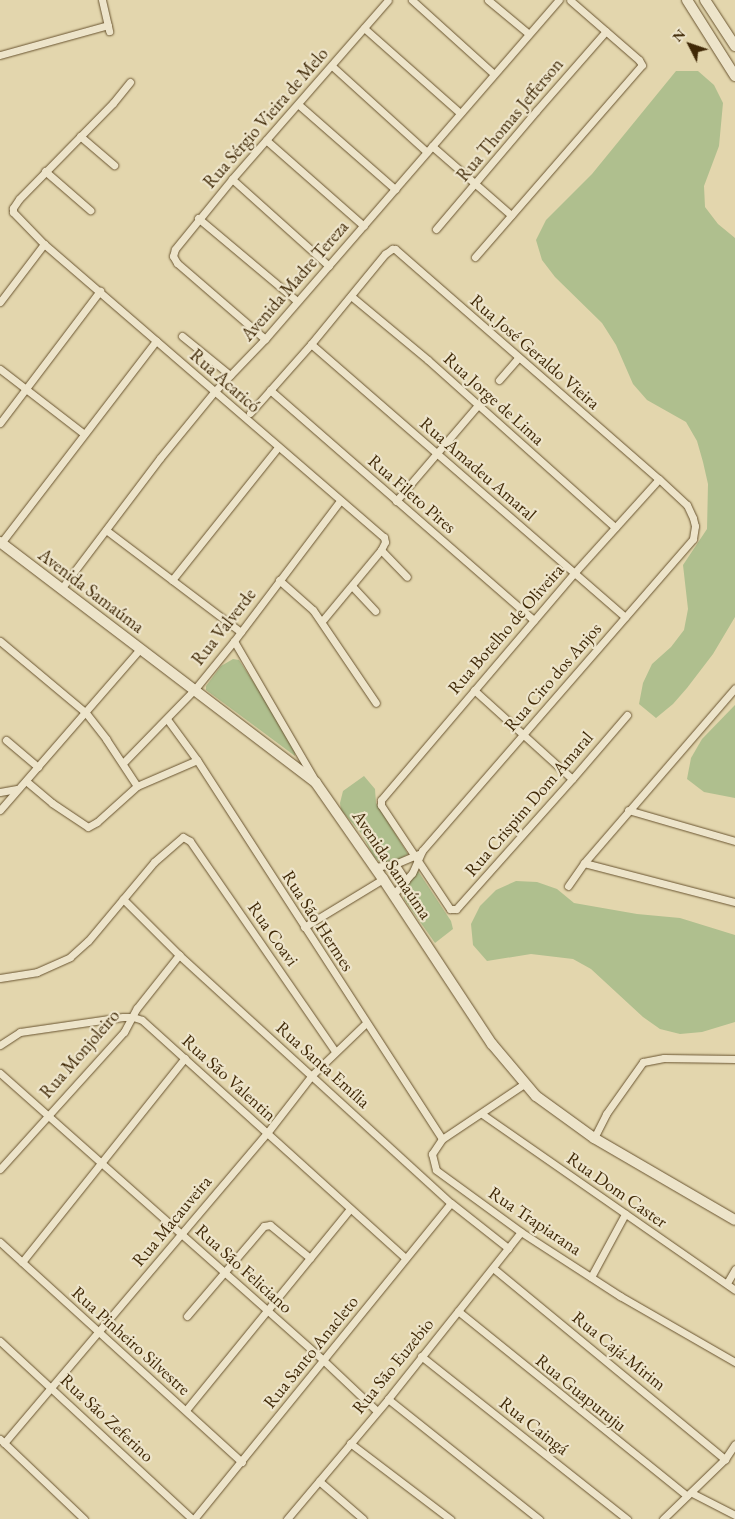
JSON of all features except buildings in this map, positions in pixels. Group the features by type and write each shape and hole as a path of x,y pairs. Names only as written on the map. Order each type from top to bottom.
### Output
{"street":[{"path":"0,55 109,28 102,0"},
{"name":"Rua Sérgio Vieira de Melo","path":"266,339 174,259 175,249 198,218 299,105 388,0"},
{"path":"412,0 494,74"},
{"path":"488,0 529,34"},
{"name":"Avenida Madre Tereza","path":"61,589 160,458 214,392 266,339 559,0"},
{"path":"475,257 642,65 639,60 570,0"},
{"path":"687,0 735,76"},
{"path":"705,0 735,46"},
{"path":"364,28 460,114"},
{"name":"Rua Thomas Jefferson","path":"436,229 536,110 606,31"},
{"path":"332,66 427,152"},
{"path":"90,210 45,172 113,103 130,82"},
{"path":"299,105 395,188"},
{"path":"80,136 114,165"},
{"path":"266,140 364,226"},
{"path":"432,146 476,182 511,215"},
{"name":"Rua Acaricó","path":"45,172 13,208 16,216 44,244 384,537 385,540 381,550"},
{"path":"232,179 328,266"},
{"path":"198,218 298,301"},
{"path":"0,302 44,244"},
{"name":"Rua José Geraldo Vieira","path":"351,296 392,249 399,252 518,358 659,479"},
{"path":"0,423 100,291"},
{"path":"250,413 351,296"},
{"name":"Rua Jorge de Lima","path":"351,296 478,405 615,527"},
{"path":"182,336 230,375"},
{"path":"0,542 156,341"},
{"name":"Rua Amadeu Amaral","path":"311,344 625,617"},
{"path":"499,380 518,358"},
{"path":"0,369 84,434"},
{"name":"Rua Fileto Pires","path":"270,390 534,620"},
{"path":"396,501 478,405"},
{"path":"172,580 278,447"},
{"name":"Rua Botelho de Oliveira","path":"416,858 380,803 575,572 659,479"},
{"name":"Rua Ciro dos Anjos","path":"416,858 693,539 695,526 687,505 659,479"},
{"name":"Rua Valverde","path":"123,763 194,690 241,632 340,501"},
{"path":"106,530 241,632"},
{"name":"Avenida Samaúma","path":"0,542 316,783 394,895 487,1038 524,1084 548,1106 594,1138 735,1220"},
{"path":"322,621 381,550 407,577"},
{"path":"279,580 303,599 322,621 376,703"},
{"path":"352,586 375,612"},
{"path":"0,641 86,714 123,763 137,786"},
{"path":"234,641 316,783"},
{"path":"0,810 86,714 140,649"},
{"path":"568,886 584,863 628,810 735,688"},
{"path":"474,690 572,779"},
{"name":"Rua Crispim Dom Amaral","path":"416,858 453,910 572,779 627,715"},
{"name":"Rua São Hermes","path":"167,719 197,760 442,1140"},
{"path":"6,740 38,767"},
{"path":"26,781 52,803 88,827 98,822 137,786 197,760"},
{"path":"0,792 18,789"},
{"path":"628,810 735,841"},
{"name":"Rua Coavi","path":"123,899 154,862 183,837 190,841 335,1051"},
{"path":"375,867 416,858"},
{"path":"394,895 406,880 416,858"},
{"path":"584,863 735,902"},
{"path":"395,864 406,880"},
{"path":"304,927 383,879"},
{"path":"0,978 37,972 70,957 88,941 123,899"},
{"name":"Rua Santa Emília","path":"123,899 179,955 451,1203 508,1248"},
{"name":"Rua Monjoleiro","path":"0,1169 124,1032 137,1008 179,955"},
{"path":"0,1045 20,1032 133,1016"},
{"name":"Rua São Valentin","path":"133,1016 142,1020 185,1058 405,1258"},
{"name":"Rua Macauveira","path":"2,1441 51,1387 267,1133 312,1075 366,1023"},
{"path":"22,1262 185,1058"},
{"path":"594,1138 606,1114 638,1065 643,1062 664,1058 735,1059"},
{"name":"Rua São Feliciano","path":"0,1073 182,1233 377,1410"},
{"path":"442,1140 524,1084"},
{"name":"Rua Dom Caster","path":"482,1114 735,1290"},
{"name":"Rua Trapiarana","path":"442,1140 432,1154 436,1170 522,1232 591,1277 735,1362"},
{"name":"Rua Santo Anacleto","path":"193,1519 242,1462 451,1203"},
{"path":"186,1410 350,1209"},
{"path":"591,1277 625,1214"},
{"path":"187,1316 267,1225 310,1258"},
{"name":"Rua São Euzebio","path":"287,1519 388,1399 522,1232"},
{"name":"Rua Pinheiro Silvestre","path":"0,1242 242,1462"},
{"name":"Rua Cajá-Mirim","path":"493,1268 725,1459"},
{"path":"727,1283 735,1269"},
{"name":"Rua Guapuruju","path":"458,1311 689,1495 735,1515"},
{"name":"Rua São Zeferino","path":"0,1341 193,1519"},
{"name":"Rua Caingá","path":"422,1356 627,1519"},
{"path":"388,1399 540,1519"},
{"path":"2,1441 84,1519"},
{"path":"350,1443 450,1519"},
{"path":"663,1519 725,1459 735,1444"},
{"path":"319,1482 363,1519"}],"green space":[{"path":"676,71 698,71 714,85 723,103 719,146 704,186 705,207 718,224 735,238 735,617 713,654 687,688 673,704 656,718 639,704 643,683 652,664 671,647 684,630 688,609 683,565 707,529 708,484 703,462 697,441 686,422 647,400 633,384 616,345 602,323 555,277 542,260 536,240 546,220 592,174"},
{"path":"233,659 239,660 282,726 295,750 295,756 206,690 206,686 221,666"},
{"path":"735,705 735,798 704,792 687,779 691,758 702,739"},
{"path":"364,776 375,789 376,803 408,854 397,861 380,862 374,857 361,833 341,810 340,803 343,791"},
{"path":"418,871 451,921 453,929 435,943 404,899 404,889"},
{"path":"516,881 537,882 557,889 574,903 637,914 680,918 735,935 735,1022 702,1032 680,1034 660,1029 643,1017 591,969 573,959 531,954 487,961 473,945 471,924 480,906 496,890"}]}
